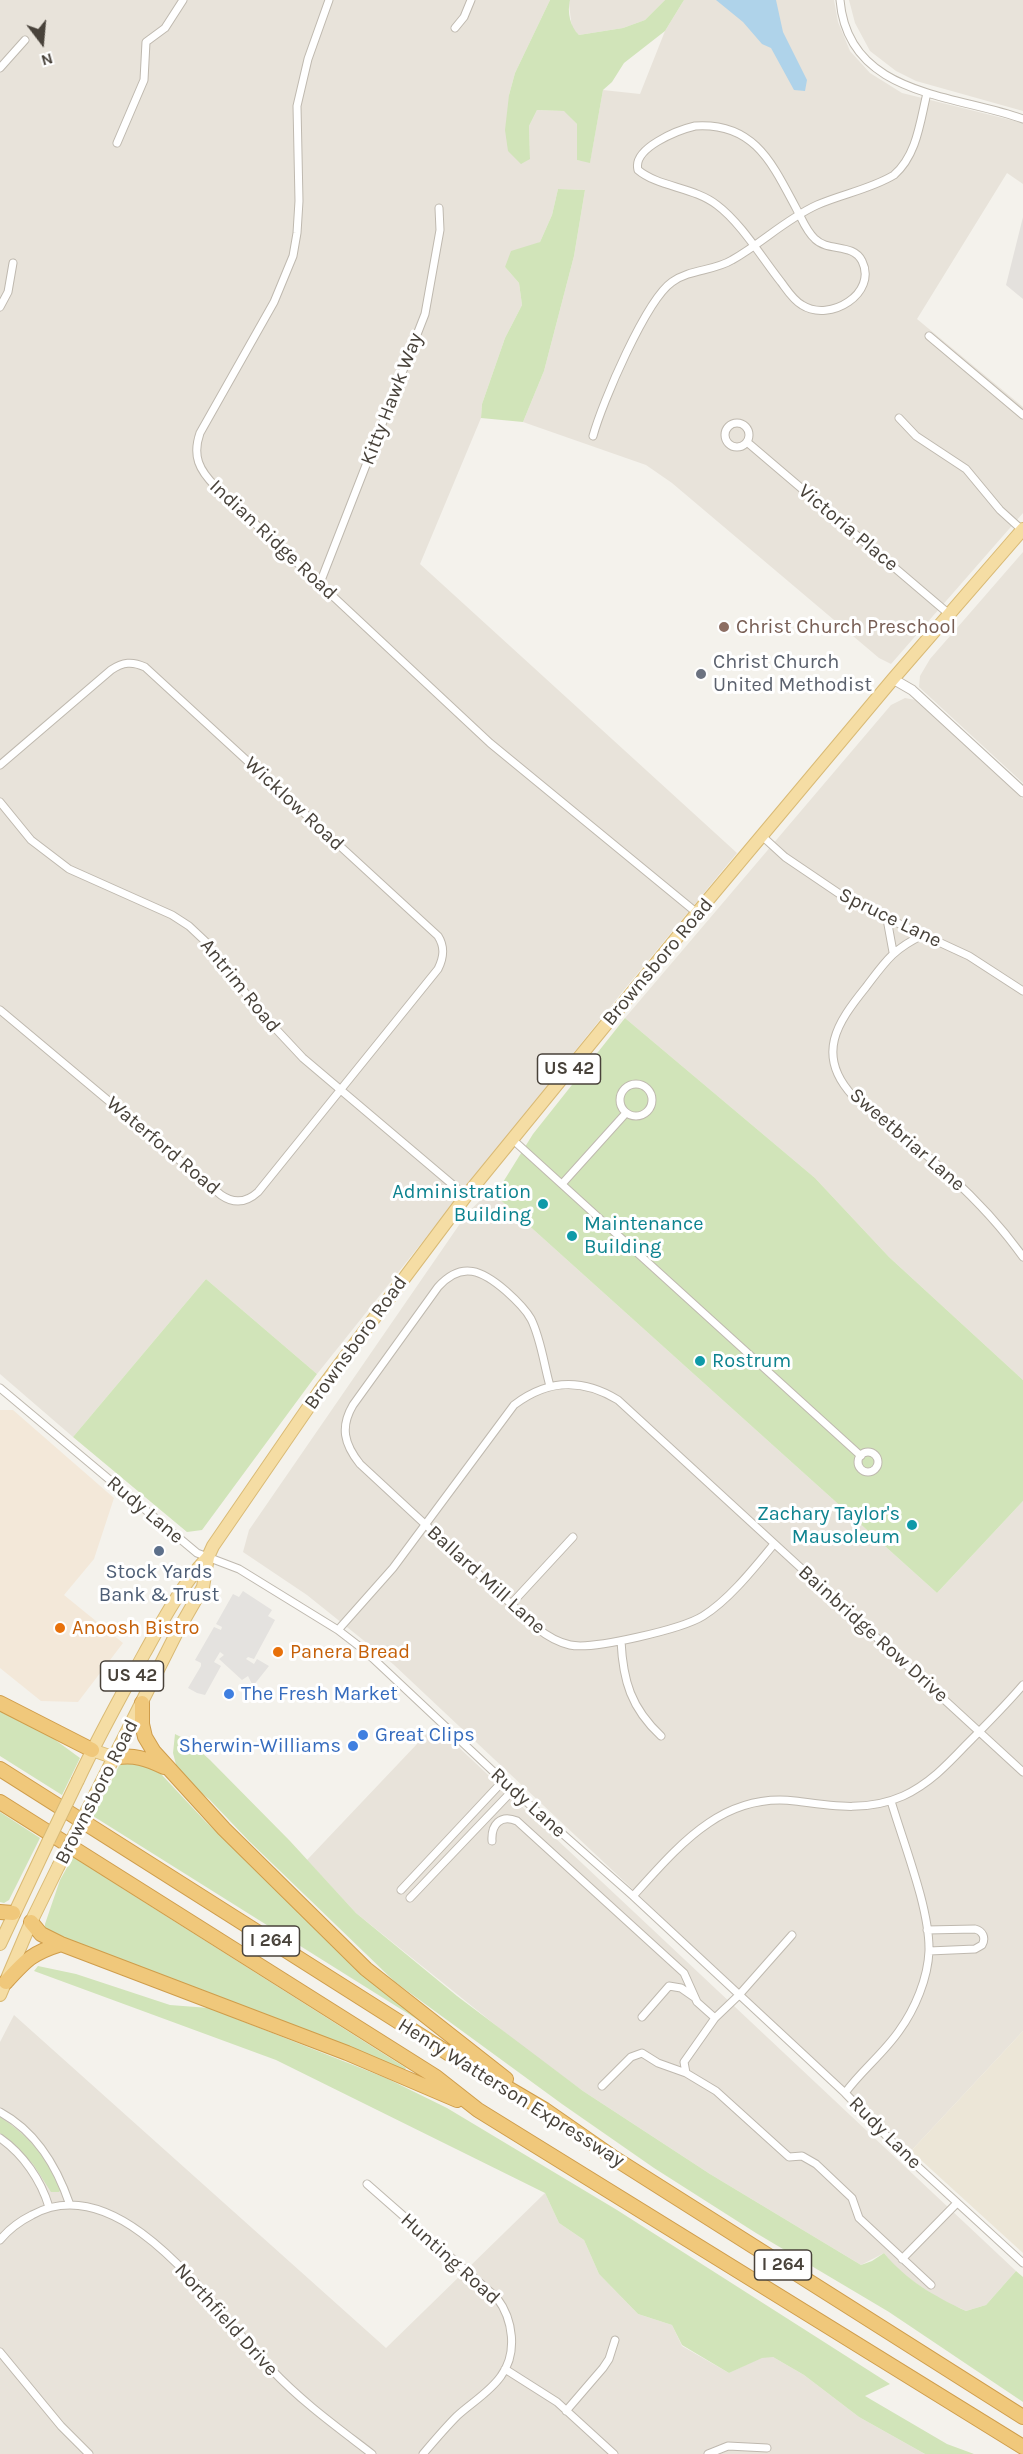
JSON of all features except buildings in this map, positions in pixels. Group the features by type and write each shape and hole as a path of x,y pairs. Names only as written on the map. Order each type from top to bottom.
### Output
{"highway":[{"path":"0,1702 92,1750"},
{"path":"142,1703 141,1718 145,1737 168,1770 224,1829 366,1969 545,2110"},
{"path":"114,1758 127,1755 147,1759 168,1770"},
{"name":"Henry Watterson Expressway","path":"0,1768 448,2053 545,2110 614,2158 1023,2417"},
{"name":"Henry Watterson Expressway","path":"0,1802 436,2077 478,2110 1023,2447"},
{"path":"31,1922 41,1934 61,1944 347,2053 478,2110"},
{"path":"3,1989 28,1958 41,1950 61,1944"}],"main road":[{"name":"Brownsboro Road","path":"0,1944 7,1913 39,1861 92,1750 179,1594 190,1577 208,1557 220,1534 248,1492 321,1389 466,1196 512,1139 697,913 893,679 1022,530"},
{"name":"Brownsboro Road","path":"3,1989 31,1922 203,1587 208,1557"},
{"path":"92,1750 114,1758"},
{"path":"7,1913 31,1922"}],"street":[{"path":"117,143 144,80 147,42 165,28 183,0"},
{"name":"Indian Ridge Road","path":"330,0 308,59 297,106 299,201 293,256 274,302 200,432 196,453 200,467 206,477 490,742 697,913"},
{"path":"454,28 464,17 471,0"},
{"path":"840,0 842,18 849,36 870,64 893,80 927,93 1023,119"},
{"path":"0,68 25,40"},
{"path":"593,436 614,379 662,292 681,277 725,263 799,214 888,178 899,170 911,153 927,93"},
{"path":"703,126 728,129 754,144 767,158 799,214 810,234 817,241 824,245 848,249 860,257 863,263 864,277 860,288 842,307 821,312 800,304 732,219 716,203 699,194 647,176 637,166 639,159 671,133 703,126"},
{"name":"Kitty Hawk Way","path":"320,583 425,314 440,230 440,208"},
{"path":"0,307 8,292 13,263"},
{"path":"929,336 1023,415"},
{"path":"899,418 916,436 966,470 1000,510 1022,530"},
{"name":"Victoria Place","path":"747,442 949,614"},
{"name":"Wicklow Road","path":"0,765 111,670 124,663 138,664 160,681 438,936 443,953 438,969 340,1090"},
{"path":"893,679 912,690 1023,792"},
{"name":"Antrim Road","path":"0,802 31,840 63,865 94,882 172,915 189,926 206,942 279,1034 303,1058 466,1196"},
{"name":"Spruce Lane","path":"762,836 785,857 820,883 850,901 969,956 1023,991"},
{"path":"887,919 893,952"},
{"name":"Sweetbriar Lane","path":"922,935 893,952 839,1022 833,1048 834,1063 839,1077 853,1096 945,1170 991,1216 1023,1257"},
{"name":"Waterford Road","path":"0,1010 221,1195 234,1202 247,1200 258,1192 340,1090"},
{"path":"632,1085 646,1088 652,1101 648,1111 635,1117 626,1113 620,1100 623,1090 632,1085"},
{"path":"562,1184 626,1113"},
{"path":"512,1139 861,1456"},
{"name":"Ballard Mill Lane","path":"550,1386 536,1332 525,1310 491,1278 476,1271 460,1271 451,1275 438,1287 368,1383 348,1413 344,1436 360,1464 537,1628 558,1642 578,1646 621,1641 674,1628 704,1616 719,1604 774,1544"},
{"name":"Bainbridge Row Drive","path":"338,1630 376,1588 514,1405 533,1392 550,1386 560,1384 592,1387 618,1400 1023,1772"},
{"name":"Rudy Lane","path":"0,1388 196,1553 239,1569 338,1630 364,1650 503,1781 633,1896 845,2093 903,2153 1023,2264"},
{"path":"512,1603 573,1537"},
{"path":"621,1641 632,1696 641,1716 661,1736"},
{"path":"633,1896 694,1831 734,1809 772,1801 854,1808 891,1801 931,1780 980,1732 1023,1685"},
{"path":"401,1890 503,1781"},
{"path":"410,1898 513,1790"},
{"path":"845,2093 883,2051 911,2013 924,1978 929,1951 927,1930 917,1887 891,1801"},
{"path":"492,1841 491,1831 496,1822 503,1818 517,1821 684,1973 694,1997"},
{"path":"927,1930 975,1929 981,1932 984,1939 982,1945 975,1949 929,1951"},
{"path":"686,2073 684,2062 715,2018 739,1995 792,1935"},
{"path":"642,2017 669,1986 681,1988 694,1997 715,2018"},
{"path":"602,2086 630,2057 642,2053 658,2063 686,2073 716,2091 789,2157 802,2156 816,2164 852,2198 859,2218 931,2285"},
{"path":"0,2112 39,2143 53,2163 70,2205"},
{"path":"0,2138 16,2151 33,2172 45,2193 49,2207 23,2220 0,2240"},
{"name":"Hunting Road","path":"367,2184 503,2306 509,2319 512,2335 506,2369"},
{"path":"902,2259 957,2203"},
{"name":"Northfield Drive","path":"49,2207 70,2205 109,2213 131,2226 169,2257 292,2391 372,2454"},
{"path":"566,2411 603,2368 609,2359 615,2340"},
{"path":"0,2352 61,2426 89,2454"},
{"path":"423,2454 458,2415 501,2377 506,2369 544,2392 615,2454"},
{"path":"708,2454 722,2447 735,2445 767,2448"}],"shaded area":[{"path":"0,0 550,0 515,73 509,95 530,159 529,126 537,110 565,111 577,124 577,160 590,162 603,90 640,94 665,31 684,0 834,0 838,22 850,51 870,73 902,93 1023,123 1023,184 1007,173 917,319 1023,407 1023,513 891,664 879,658 672,483 646,465 523,422 544,371 574,256 585,190 558,189 552,215 540,242 505,267 519,283 522,305 505,338 482,404 481,418 420,564 737,853 623,991 317,1374 206,1279 73,1437 0,1374"},
{"path":"570,0 665,0 645,20 623,28 579,35 572,29"},
{"path":"849,0 1023,0 1023,111 916,81 896,71 870,51 855,23"},
{"path":"1023,217 1023,299 1006,285"},
{"path":"1023,552 1023,783 919,687 920,676 930,659"},
{"path":"905,698 916,700 1023,799 1023,1380 889,1257 815,1178 625,1018 891,705"},
{"path":"495,1195 937,1593 1023,1501 1023,2031 911,2151 393,1664 307,1595 243,1552 249,1530 468,1212 484,1197"},
{"path":"0,1410 13,1410 114,1498 94,1559 64,1595 123,1643 78,1702 41,1701 0,1668"},
{"path":"243,1591 272,1610 268,1616 275,1620 254,1659 248,1657 246,1659 254,1664 257,1659 269,1666 253,1686 248,1676 242,1680 219,1659 224,1655 220,1652 214,1662 221,1666 205,1695 197,1693 188,1688 201,1666 201,1663 195,1660 214,1627 221,1630 222,1627 216,1624 233,1594 239,1597"},
{"path":"435,1725 1016,2271 986,2305 966,2311 938,2298 898,2271 884,2253 861,2265 710,2174 583,2091 524,2048 356,1913 307,1860"},
{"path":"14,2015 386,2348 545,2193 559,2223 584,2240 599,2274 638,2314 672,2325 682,2346 729,2373 762,2357 773,2357 804,2375 859,2417 925,2454 0,2454 0,2042"},
{"path":"1023,2031 1023,2253 911,2151"}],"green space":[{"path":"550,0 570,0 570,19 579,35 623,28 645,20 665,0 684,0 665,31 624,63 612,82 603,90 590,163 577,160 577,124 564,111 537,110 529,126 530,159 521,164 508,151 505,130 509,95 515,73"},
{"path":"558,189 585,190 574,256 544,371 523,422 481,418 482,404 505,338 522,305 519,283 505,267 511,251 540,242 552,215"},
{"path":"625,1018 815,1178 889,1257 1023,1380 1023,1501 937,1593 495,1195 533,1134"},
{"path":"206,1279 317,1374 202,1530 187,1532 73,1437"},
{"path":"0,1710 54,1739 80,1758 62,1795 0,1756"},
{"path":"175,1734 189,1741 210,1760 290,1841 356,1913 457,1996 583,2091 710,2174 861,2265 884,2253 921,2286 966,2311 986,2305 1016,2271 1023,2277 1023,2402 889,2312 756,2233 654,2168 395,1982 249,1841 209,1799 179,1776 173,1753"},
{"path":"121,1762 138,1763 161,1774 206,1822 316,1926 431,2028 93,1816"},
{"path":"0,1812 40,1838 9,1900 4,1903 0,1902"},
{"path":"73,1857 406,2068 404,2071 51,1935 45,1930 45,1924 60,1880"},
{"path":"38,1966 76,1974 170,2005 209,2008 386,2078 447,2108 617,2210 890,2384 865,2396 947,2444 974,2454 925,2454 859,2417 804,2375 773,2357 762,2358 729,2373 682,2345 672,2325 638,2314 599,2274 584,2240 559,2223 545,2193 276,2060 34,1971"},
{"path":"0,2117 20,2131 36,2148 56,2178 61,2189 59,2192 51,2192 33,2164 0,2133"}],"water":[{"path":"716,0 776,0 783,32 807,80 805,91 794,90 771,48 762,44 743,22"}],"place":[{"name":"Christ Church Preschool","path":"724,627"},
{"name":"Christ Church United Methodist","path":"701,674"},
{"name":"Administration Building","path":"543,1204"},
{"name":"Maintenance Building","path":"572,1236"},
{"name":"Rostrum","path":"700,1361"},
{"name":"Zachary Taylor's Mausoleum","path":"912,1525"},
{"name":"Stock Yards Bank & Trust","path":"159,1551"},
{"name":"Anoosh Bistro","path":"60,1628"},
{"name":"Panera Bread","path":"278,1652"},
{"name":"The Fresh Market","path":"229,1694"},
{"name":"Great Clips","path":"363,1735"},
{"name":"Sherwin-Williams","path":"353,1746"}]}
